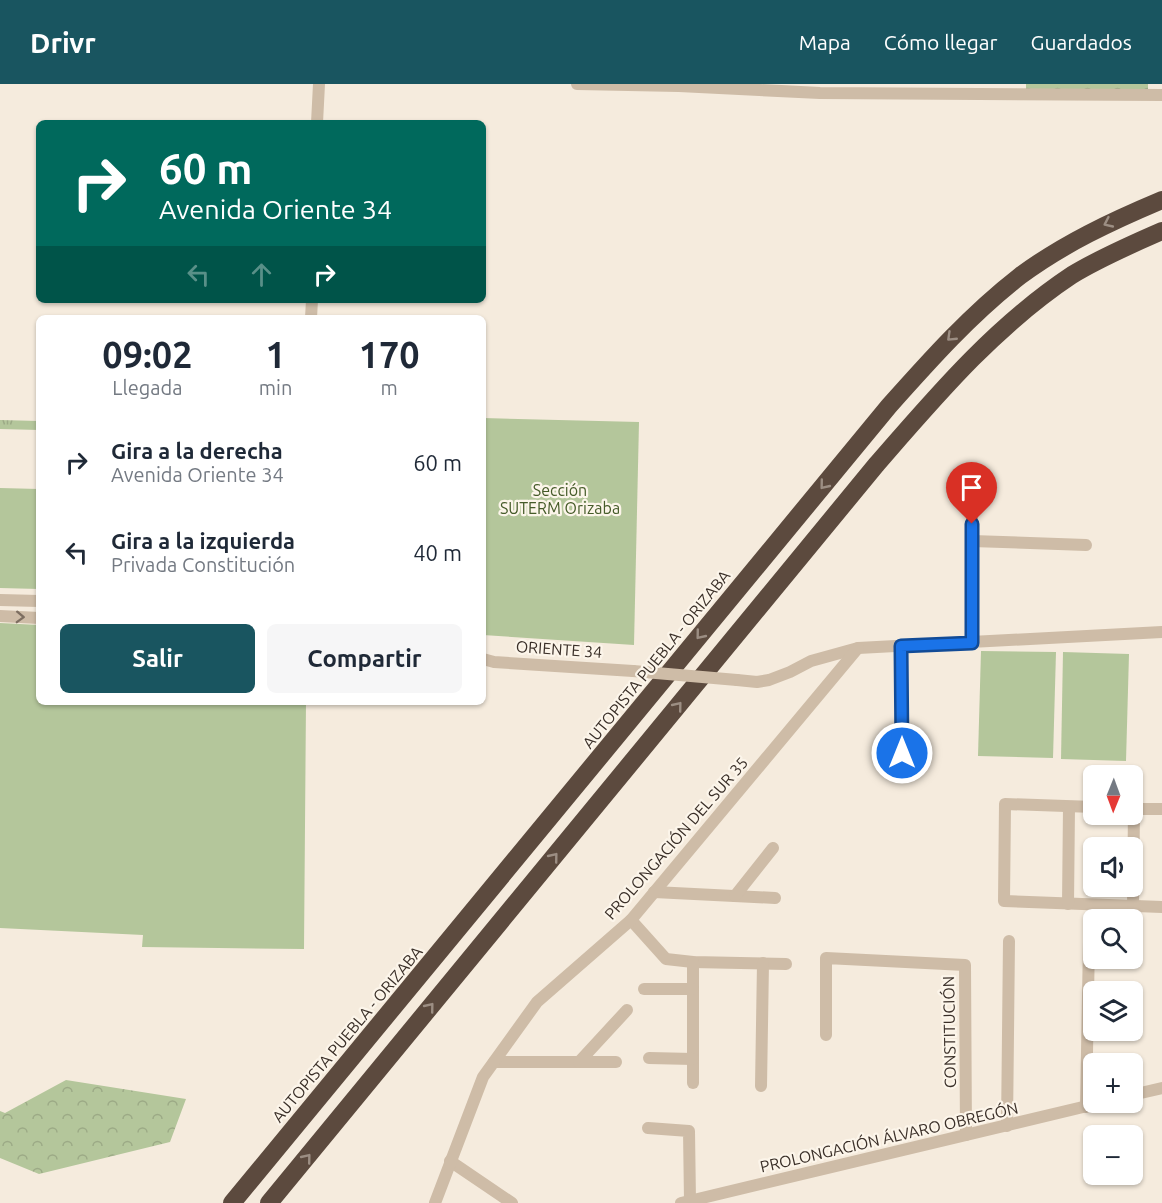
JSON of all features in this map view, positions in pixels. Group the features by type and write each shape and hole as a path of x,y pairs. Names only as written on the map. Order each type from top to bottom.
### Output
{"highway":[{"name":"AUTOPISTA PUEBLA - ORIZABA","path":"232,1203 889,406 940,349 979,311 1030,270 1104,225 1162,200"},
{"path":"269,1203 876,465 971,358 1016,317 1074,274 1162,231"}],"street":[{"path":"317,120 319,84"},
{"path":"577,84 1162,95"},
{"path":"972,506 972,643"},
{"path":"972,541 1086,545"},
{"path":"0,600 36,601"},
{"path":"0,616 36,618"},
{"name":"ORIENTE 34","path":"486,660 757,682 770,680 811,661 858,648 1162,632"},
{"path":"901,646 902,753"},
{"name":"PROLONGACIÓN DEL SUR 35","path":"435,1203 483,1077 537,1002 631,920 858,648"},
{"path":"1083,807 1005,804 1004,901 1162,907"},
{"path":"1068,904 1069,807"},
{"path":"1143,809 1162,809"},
{"path":"1133,825 1133,906"},
{"path":"735,896 773,848"},
{"path":"654,892 775,898"},
{"path":"631,920 666,959 693,962 786,964"},
{"path":"1007,1126 1009,941"},
{"name":"CONSTITUCIÓN","path":"826,1035 826,958 964,965 966,1135"},
{"path":"693,962 693,1083"},
{"path":"761,1086 763,963"},
{"path":"1087,1053 1089,969"},
{"path":"644,989 693,989"},
{"path":"579,1062 627,1010"},
{"path":"649,1058 693,1059"},
{"path":"494,1062 616,1062"},
{"path":"1143,1092 1162,1088"},
{"name":"PROLONGACIÓN ÁLVARO OBREGÓN","path":"685,1202 1083,1108"},
{"path":"648,1128 690,1131 685,1202"},
{"path":"450,1161 512,1203"}],"green space":[{"path":"1026,84 1148,84 1148,93 1026,90"},
{"name":"Sección SUTERM Orizaba","path":"486,418 639,422 634,645 486,635"},
{"path":"0,420 36,421 36,430 0,429"},
{"path":"0,488 36,489 36,589 0,588"},
{"path":"0,623 36,625 36,705 306,705 304,949 142,947 143,935 0,928"},
{"path":"981,651 1056,652 1053,758 978,756"},
{"path":"1063,652 1129,654 1126,761 1061,759"},
{"path":"66,1080 186,1099 170,1142 39,1174 0,1158 0,1111 5,1113"}],"route":[{"path":"902,753 901,646 972,643 972,524"}]}
